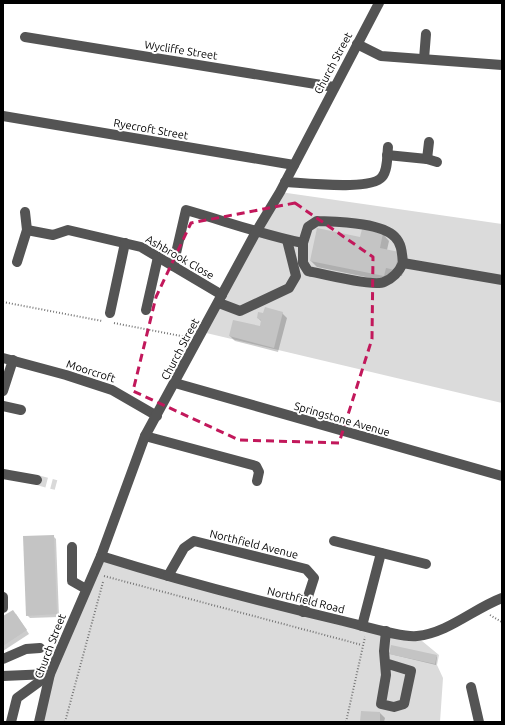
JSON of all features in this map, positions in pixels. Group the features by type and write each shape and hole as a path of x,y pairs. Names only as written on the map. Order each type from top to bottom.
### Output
{"street":[{"name":"Church Street","path":"40,722 50,674 101,556 146,436 256,232 285,182 334,87 380,3"},
{"path":"424,59 426,34"},
{"name":"Wycliffe Street","path":"25,38 334,87"},
{"path":"357,44 381,56 502,65"},
{"name":"Ryecroft Street","path":"3,116 294,165"},
{"path":"427,159 429,142"},
{"path":"285,182 360,185 374,183 381,179 385,173 387,151 437,162"},
{"path":"173,266 186,210 239,224 256,232 303,243"},
{"path":"18,262 27,230 25,212"},
{"path":"317,221 379,228 395,236 402,249 403,263 398,273 383,283 362,282 308,271 304,263 303,243 308,227 317,221"},
{"name":"Ashbrook Close","path":"27,230 53,235 68,230 141,247 173,266 240,311 289,288 296,276 287,240"},
{"path":"107,317 125,243"},
{"path":"146,310 158,257"},
{"path":"403,263 502,280"},
{"name":"Moorcroft","path":"3,358 112,390 157,416"},
{"path":"3,391 13,360"},
{"name":"Springstone Avenue","path":"175,383 502,476"},
{"path":"3,406 21,410"},
{"path":"146,436 256,466 259,472 257,481"},
{"path":"3,474 37,480"},
{"name":"Northfield Avenue","path":"168,576 184,548 194,541 306,569 314,578 303,612"},
{"path":"334,541 426,564"},
{"path":"72,547 72,581 86,589"},
{"path":"362,626 381,553"},
{"name":"Northfield Road","path":"101,556 168,576 303,612 362,626 416,636 442,630 488,603 502,598"},
{"path":"3,597 3,608"},
{"path":"385,663 411,670 404,704 394,707 381,704 386,675 385,663 386,631"},
{"path":"3,659 26,649 40,648"},
{"path":"3,676 50,674"},
{"path":"11,722 17,698 50,674"},
{"path":"472,687 479,722"}],"path":[{"path":"3,302 107,317"},
{"path":"112,323 198,340"},
{"path":"65,722 104,576 362,645 346,722"}],"highlighted area":[{"path":"295,203 373,257 372,339 339,443 239,440 133,391 156,297 191,223"}],"shaded area":[{"path":"280,192 502,224 502,403 202,332"},
{"path":"101,556 416,636 439,655 437,665 443,678 440,722 40,722 50,674"}],"building":[{"path":"317,228 360,237 362,229 383,233 380,248 399,252 395,270 386,268 384,276 310,261"},
{"path":"265,307 283,312 274,348 229,336 233,320 260,326 261,320 257,318 258,312 263,313"},
{"path":"54,535 57,614 26,616 23,536"},
{"path":"13,610 27,630 3,646 3,616"},
{"path":"391,645 437,655 435,664 389,654"},
{"path":"361,711 380,712 380,722 360,722"}],"tunnel":[{"path":"37,480 56,485"}]}
